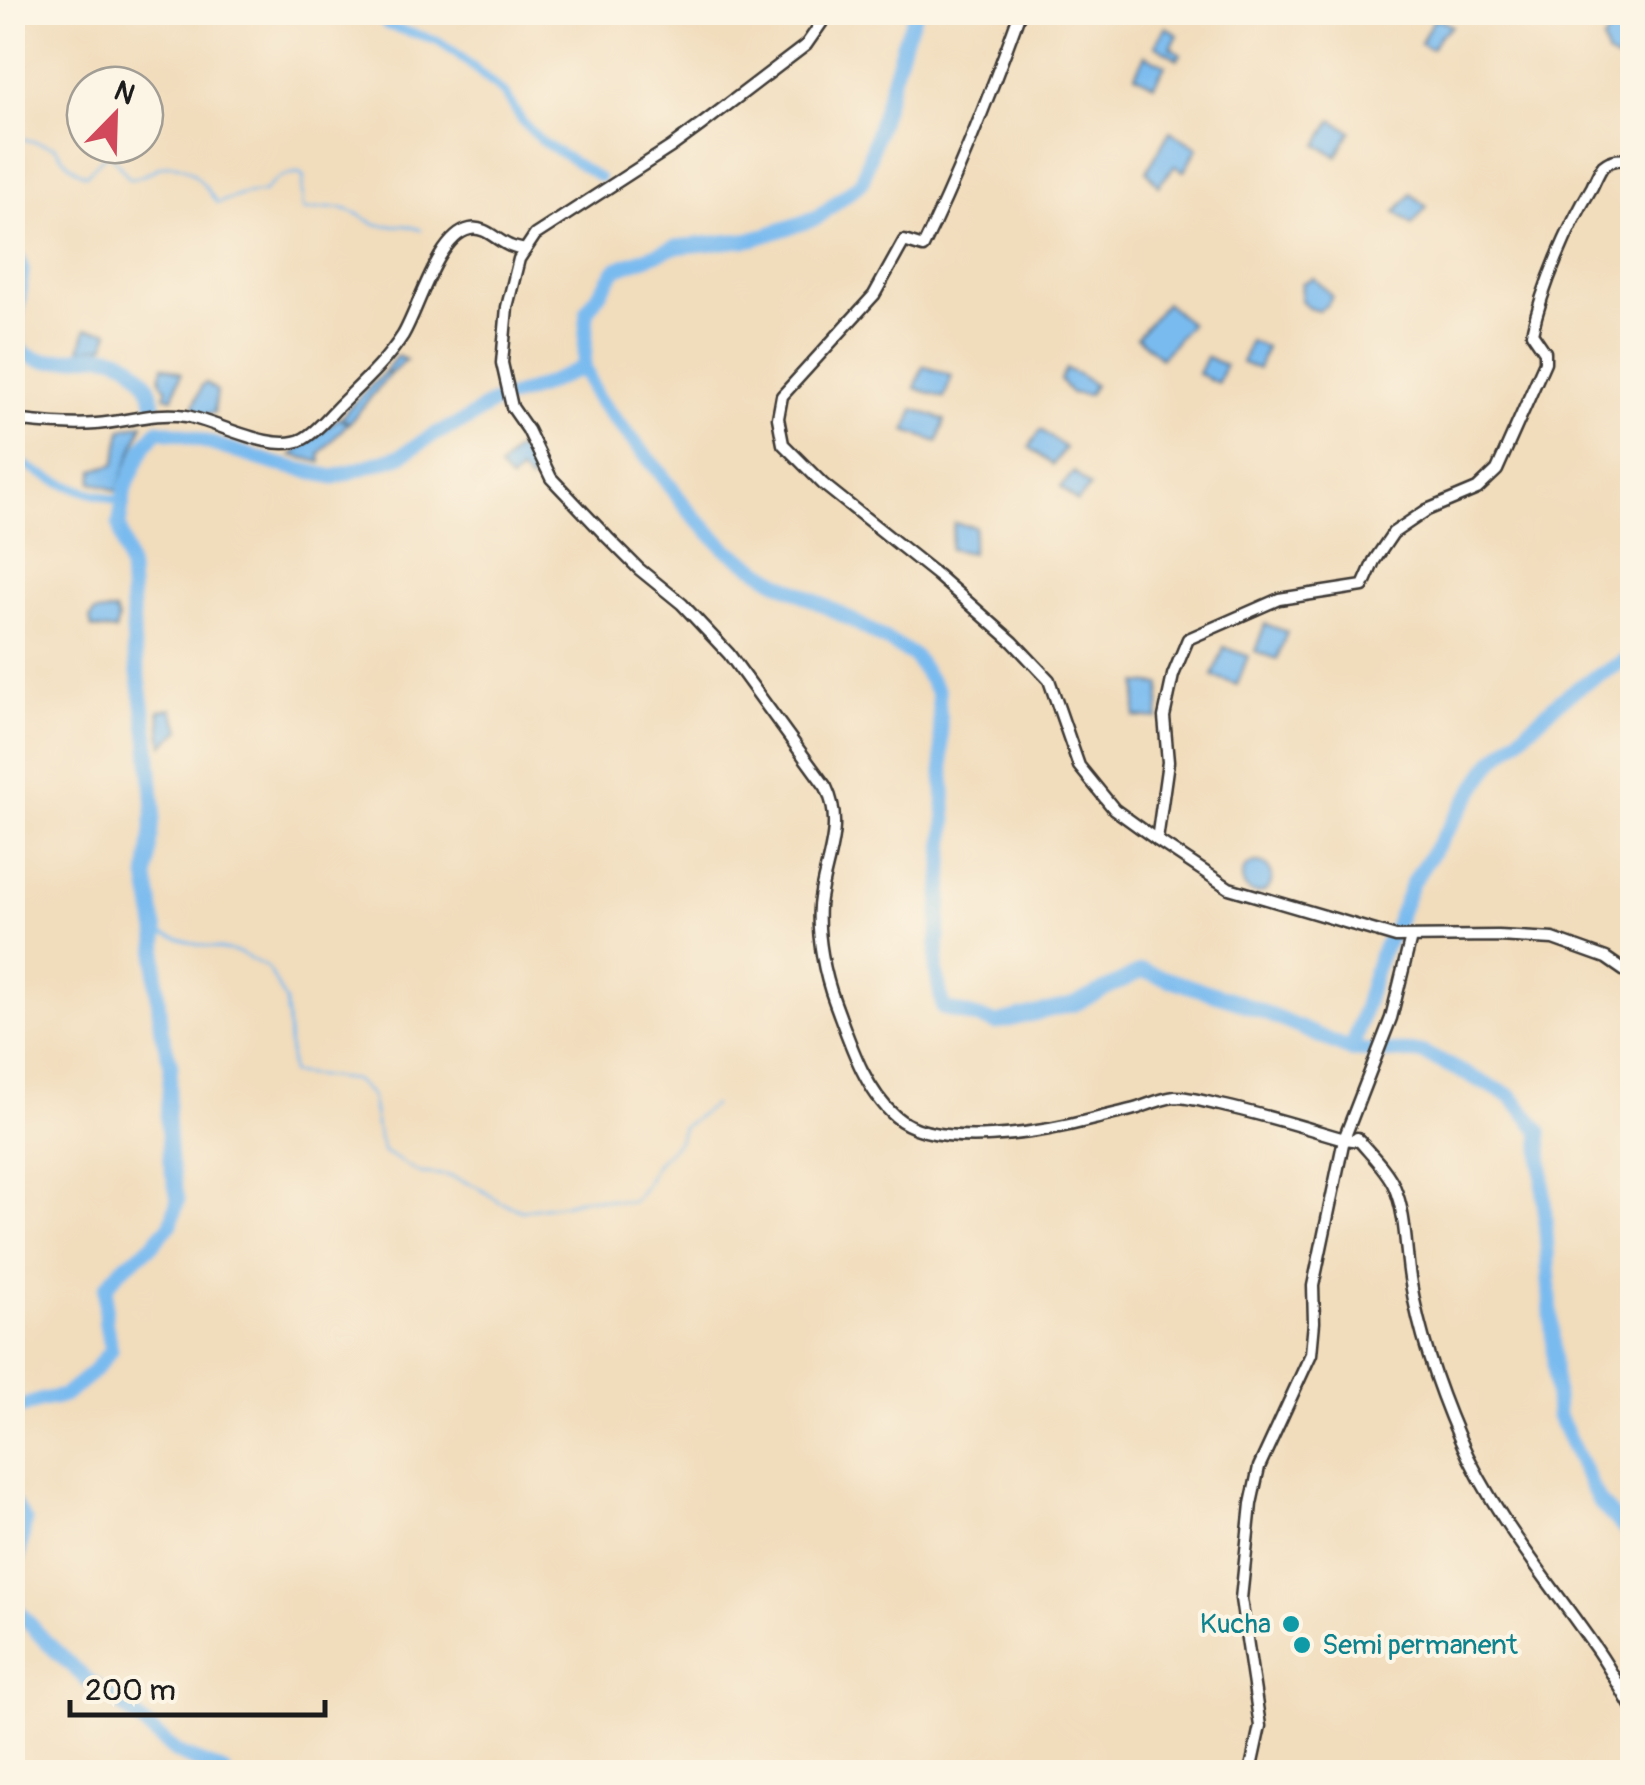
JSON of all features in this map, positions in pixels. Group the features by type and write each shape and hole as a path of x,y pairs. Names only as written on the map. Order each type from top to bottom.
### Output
{"street":[{"path":"830,12 806,45 671,148 535,235 519,260 507,307 502,364 512,408 559,488 730,654 826,787 835,808 836,824 819,930 834,998 864,1072 882,1103 910,1127 956,1138 1084,1122 1172,1097 1248,1111 1360,1141"},
{"path":"1020,12 952,188 923,246 904,241 874,295 782,396 778,418 784,444 823,484 1013,642 1049,680 1079,766 1114,808 1228,888 1396,937 1552,939 1606,958 1632,976"},
{"path":"1157,840 1168,762 1164,717 1172,676 1188,639 1279,599 1363,586 1393,533 1427,510 1477,489 1497,470 1545,362 1545,352 1532,333 1566,240 1604,165 1622,158 1632,162"},
{"path":"12,420 98,424 166,414 190,416 286,444 303,439 378,368 402,336 440,254 454,237 464,230 479,228 525,250"},
{"path":"1250,1772 1260,1726 1241,1599 1251,1504 1259,1467 1311,1354 1313,1286 1344,1139 1391,1018 1411,937"},
{"path":"1350,1128 1394,1184 1410,1283 1436,1381 1480,1481 1546,1581 1594,1644 1632,1708"}],"water":[{"path":"1434,19 1452,26 1431,49 1420,43"},
{"path":"1166,27 1178,35 1171,47 1181,54 1178,59 1155,45"},
{"path":"1613,28 1628,40 1632,57 1619,61 1607,55 1603,41"},
{"path":"1145,55 1165,65 1154,85 1135,75"},
{"path":"1332,120 1351,131 1337,156 1318,145"},
{"path":"1170,131 1198,148 1184,171 1175,166 1158,186 1147,171"},
{"path":"1411,194 1427,207 1412,225 1396,212"},
{"path":"1314,278 1332,296 1318,311 1301,300 1302,283"},
{"path":"1166,303 1190,324 1161,358 1137,337"},
{"path":"86,329 109,331 105,346 80,350"},
{"path":"1249,341 1266,347 1258,369 1242,363"},
{"path":"397,356 406,360 349,423 342,418 385,372 389,374 386,370"},
{"path":"1206,357 1225,365 1218,383 1198,374"},
{"path":"163,366 181,373 173,398 165,396 167,388 160,379"},
{"path":"923,366 952,376 944,398 915,388"},
{"path":"1066,369 1094,385 1088,395 1071,393 1060,380"},
{"path":"206,383 217,391 214,413 199,414 193,408"},
{"path":"914,409 945,420 938,442 906,431"},
{"path":"339,418 347,424 320,454 321,462 292,455"},
{"path":"143,424 117,491 92,482 94,470 115,464 122,429"},
{"path":"1041,430 1065,448 1053,465 1029,447"},
{"path":"516,449 527,455 536,473 530,482 520,471 511,481 499,469"},
{"path":"1074,472 1090,487 1077,502 1061,487"},
{"path":"954,523 975,527 971,553 950,549"},
{"path":"115,611 115,631 92,628 90,619 94,613"},
{"path":"1265,624 1287,632 1277,659 1255,651"},
{"path":"1224,647 1248,656 1237,685 1213,676"},
{"path":"1138,683 1161,685 1158,719 1135,717"},
{"path":"172,709 181,730 163,745 159,711"},
{"path":"1257,863 1271,872 1272,878 1263,892 1257,893 1243,884 1242,878 1251,864"}],"waterway":[{"path":"12,20 17,12"},
{"path":"373,12 387,26 437,40 455,52 505,94 541,141 600,178"},
{"path":"916,12 862,182 817,218 753,239 675,247 616,269 587,311 584,367 596,397 688,510 726,549 914,656 938,692 946,822 936,970 943,1008 996,1023 1075,1004 1142,971 1237,1001 1352,1050 1423,1053 1511,1096 1540,1131 1557,1414 1599,1502 1632,1537"},
{"path":"12,136 55,147 68,164 86,175 106,154 130,179 160,167 178,166 194,175 217,203 264,192 280,178 300,173 304,177 303,210 345,209 377,224 421,230"},
{"path":"12,256 18,259 22,270 17,347 44,361 117,357 144,378 154,406"},
{"path":"12,1410 64,1396 92,1373 111,1350 105,1320 106,1287 171,1224 178,1199 167,1118 171,1065 161,1030 157,932 147,878 154,809 148,736 134,648 130,570 119,525 125,488 144,447 158,430 334,477 400,456 490,404 584,367"},
{"path":"12,456 51,478 123,502"},
{"path":"1352,1050 1379,957 1412,883 1493,761 1559,701 1632,659"},
{"path":"157,932 240,953 268,968 286,1002 291,1073 354,1080 371,1095 384,1152 420,1173 446,1175 522,1210 585,1198 632,1202 658,1161 678,1140 683,1127 713,1105"},
{"path":"12,1502 25,1521 18,1559 12,1564"},
{"path":"12,1604 86,1679 177,1753 224,1772"}],"place":[{"name":"Kucha","path":"1291,1624"},
{"name":"Semi permanent","path":"1302,1645"}]}
